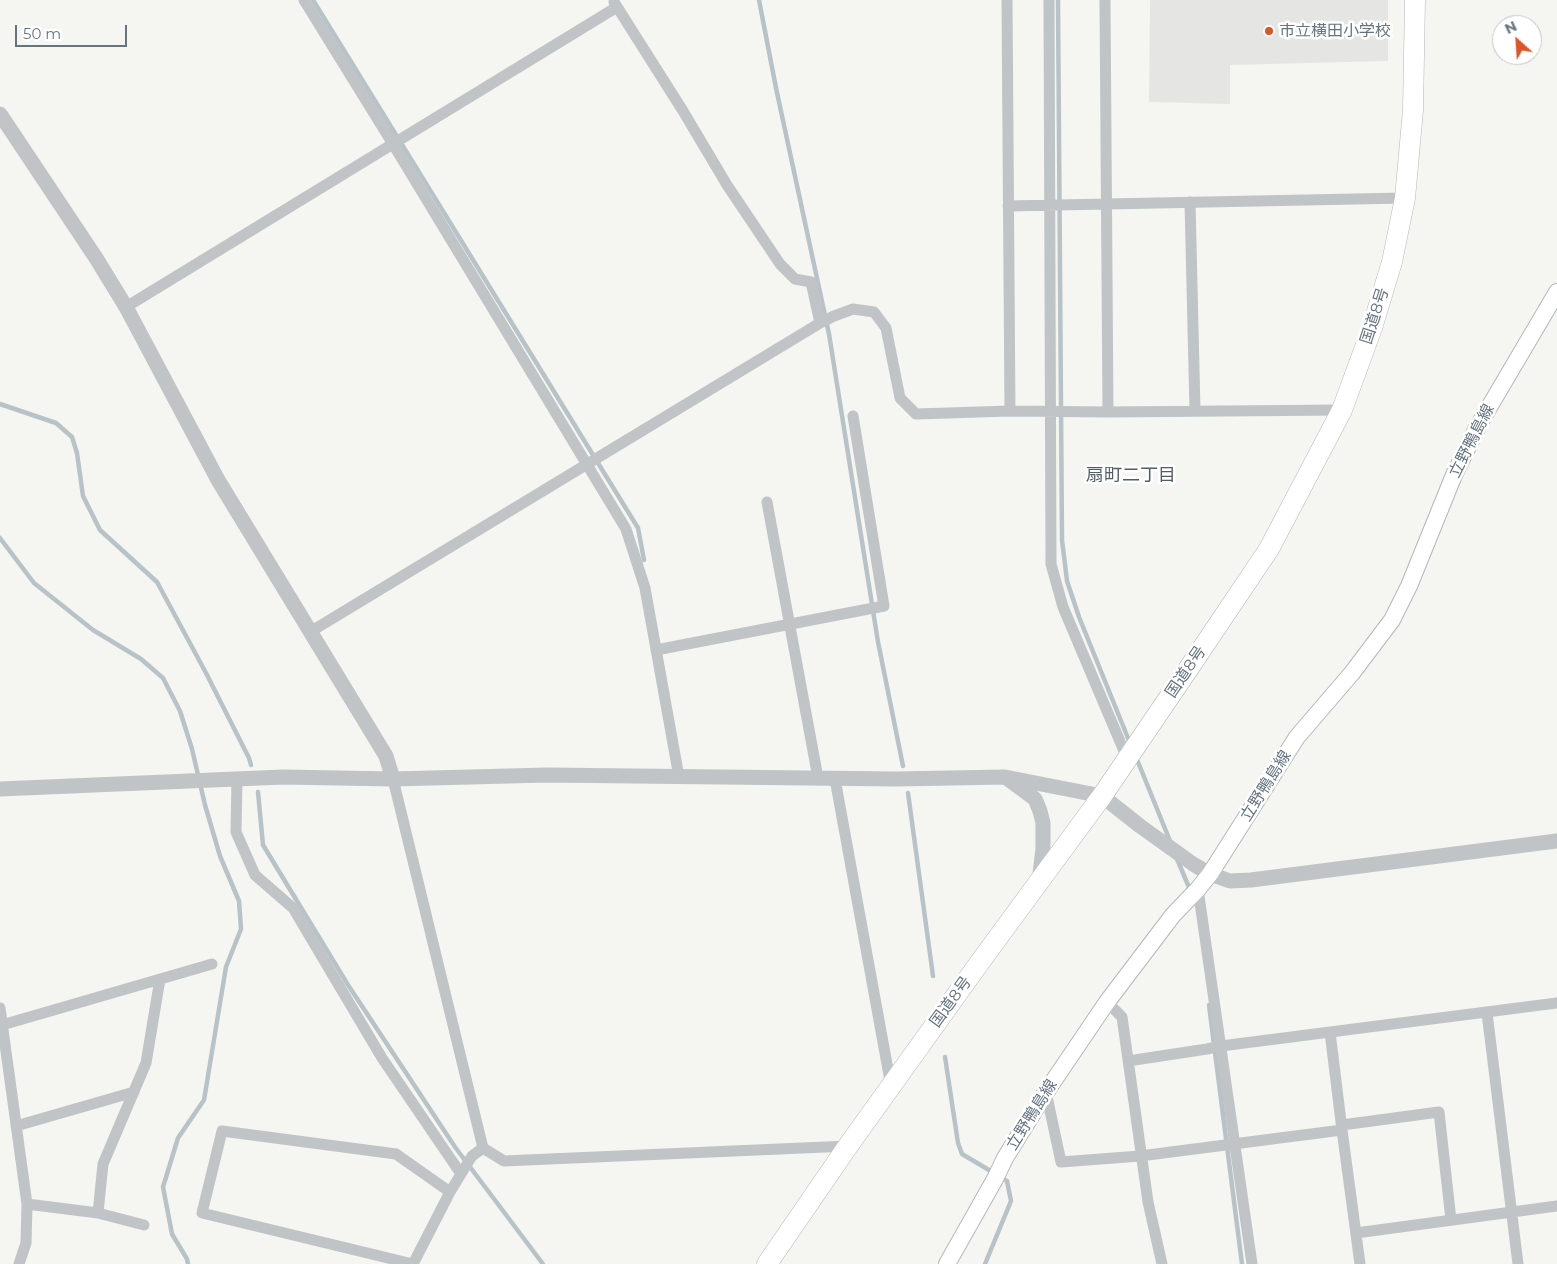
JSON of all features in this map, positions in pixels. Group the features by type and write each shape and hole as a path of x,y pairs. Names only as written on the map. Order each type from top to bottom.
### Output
{"highway":[{"name":"国道8号","path":"766,1264 891,1086 1102,796 1269,549 1342,410 1372,328 1392,262 1404,198 1413,110 1415,0"}],"main road":[{"name":"立野鴨島線","path":"947,1264 1005,1158 1046,1092 1107,1002 1173,915 1210,874 1297,737 1352,673 1392,620 1409,586 1454,474 1478,426 1554,301"}],"street":[{"path":"304,0 398,140 593,461 626,529 645,588 680,777"},
{"path":"1007,0 1010,410"},
{"path":"1049,0 1052,564 1063,608 1127,758"},
{"path":"1105,0 1108,412"},
{"path":"126,307 398,140 615,3 684,111 727,185 780,264 795,280 811,282 820,323"},
{"path":"0,114 96,258 126,307 218,480 386,756 394,779 484,1148 504,1161 848,1146"},
{"path":"1008,206 1404,198"},
{"path":"1190,202 1196,411"},
{"path":"310,632 820,323 854,309 874,312 886,328 900,398 916,414 1010,410 1108,412 1342,410"},
{"path":"656,650 884,606 853,416"},
{"path":"767,502 818,778"},
{"path":"0,789 282,777 394,779 548,775 896,779 1005,777 1102,796 1193,864 1210,874 1230,881 1251,880 1557,841"},
{"path":"1005,777 1035,800 1040,810 1043,823 1043,849 1039,882"},
{"path":"237,779 236,832 255,875 293,908 382,1058 461,1174"},
{"path":"835,779 891,1086"},
{"path":"1198,889 1215,1047 1228,1145 1252,1264"},
{"path":"2,1025 212,964"},
{"path":"98,1213 104,1164 146,1063 160,979"},
{"path":"1107,1002 1122,1017 1140,1156 1162,1264"},
{"path":"1128,1060 1215,1047 1557,1004"},
{"path":"0,1008 27,1204 26,1243 20,1264"},
{"path":"1487,1012 1518,1264"},
{"path":"1330,1032 1360,1264"},
{"path":"16,1126 134,1092"},
{"path":"1046,1092 1061,1162 1140,1156 1228,1145 1439,1112 1451,1220"},
{"path":"450,1192 396,1154 222,1130 202,1213 413,1264 450,1192 472,1156 484,1148"},
{"path":"27,1204 98,1213 144,1225"},
{"path":"1356,1233 1557,1206"}],"shaded area":[{"name":"市立横田小学校","path":"1150,0 1388,0 1388,61 1230,65 1230,104 1149,102"}],"waterway":[{"path":"313,0 638,528 644,560"},
{"path":"759,0 829,334 878,642 903,766"},
{"path":"1058,0 1062,540 1067,581 1079,617 1130,743"},
{"path":"0,404 56,423 72,437 77,453 83,496 100,530 157,582 206,673 251,765"},
{"path":"0,538 34,583 93,630 141,659 163,678 180,711 220,856 239,901 241,929 226,967 204,1100 178,1138 163,1187 172,1234 188,1264"},
{"path":"1136,757 1170,841"},
{"path":"258,792 263,845 348,985 455,1147 543,1264"},
{"path":"908,793 933,976"},
{"path":"1177,859 1191,892"},
{"path":"1209,1005 1242,1264"},
{"path":"945,1057 958,1143 962,1154 994,1173"},
{"path":"985,1264 1011,1201 1007,1181 1000,1177"}],"place":[{"name":"市立横田小学校","path":"1269,31"}],"district":[{"name":"扇町二丁目","path":"1131,476"}]}
